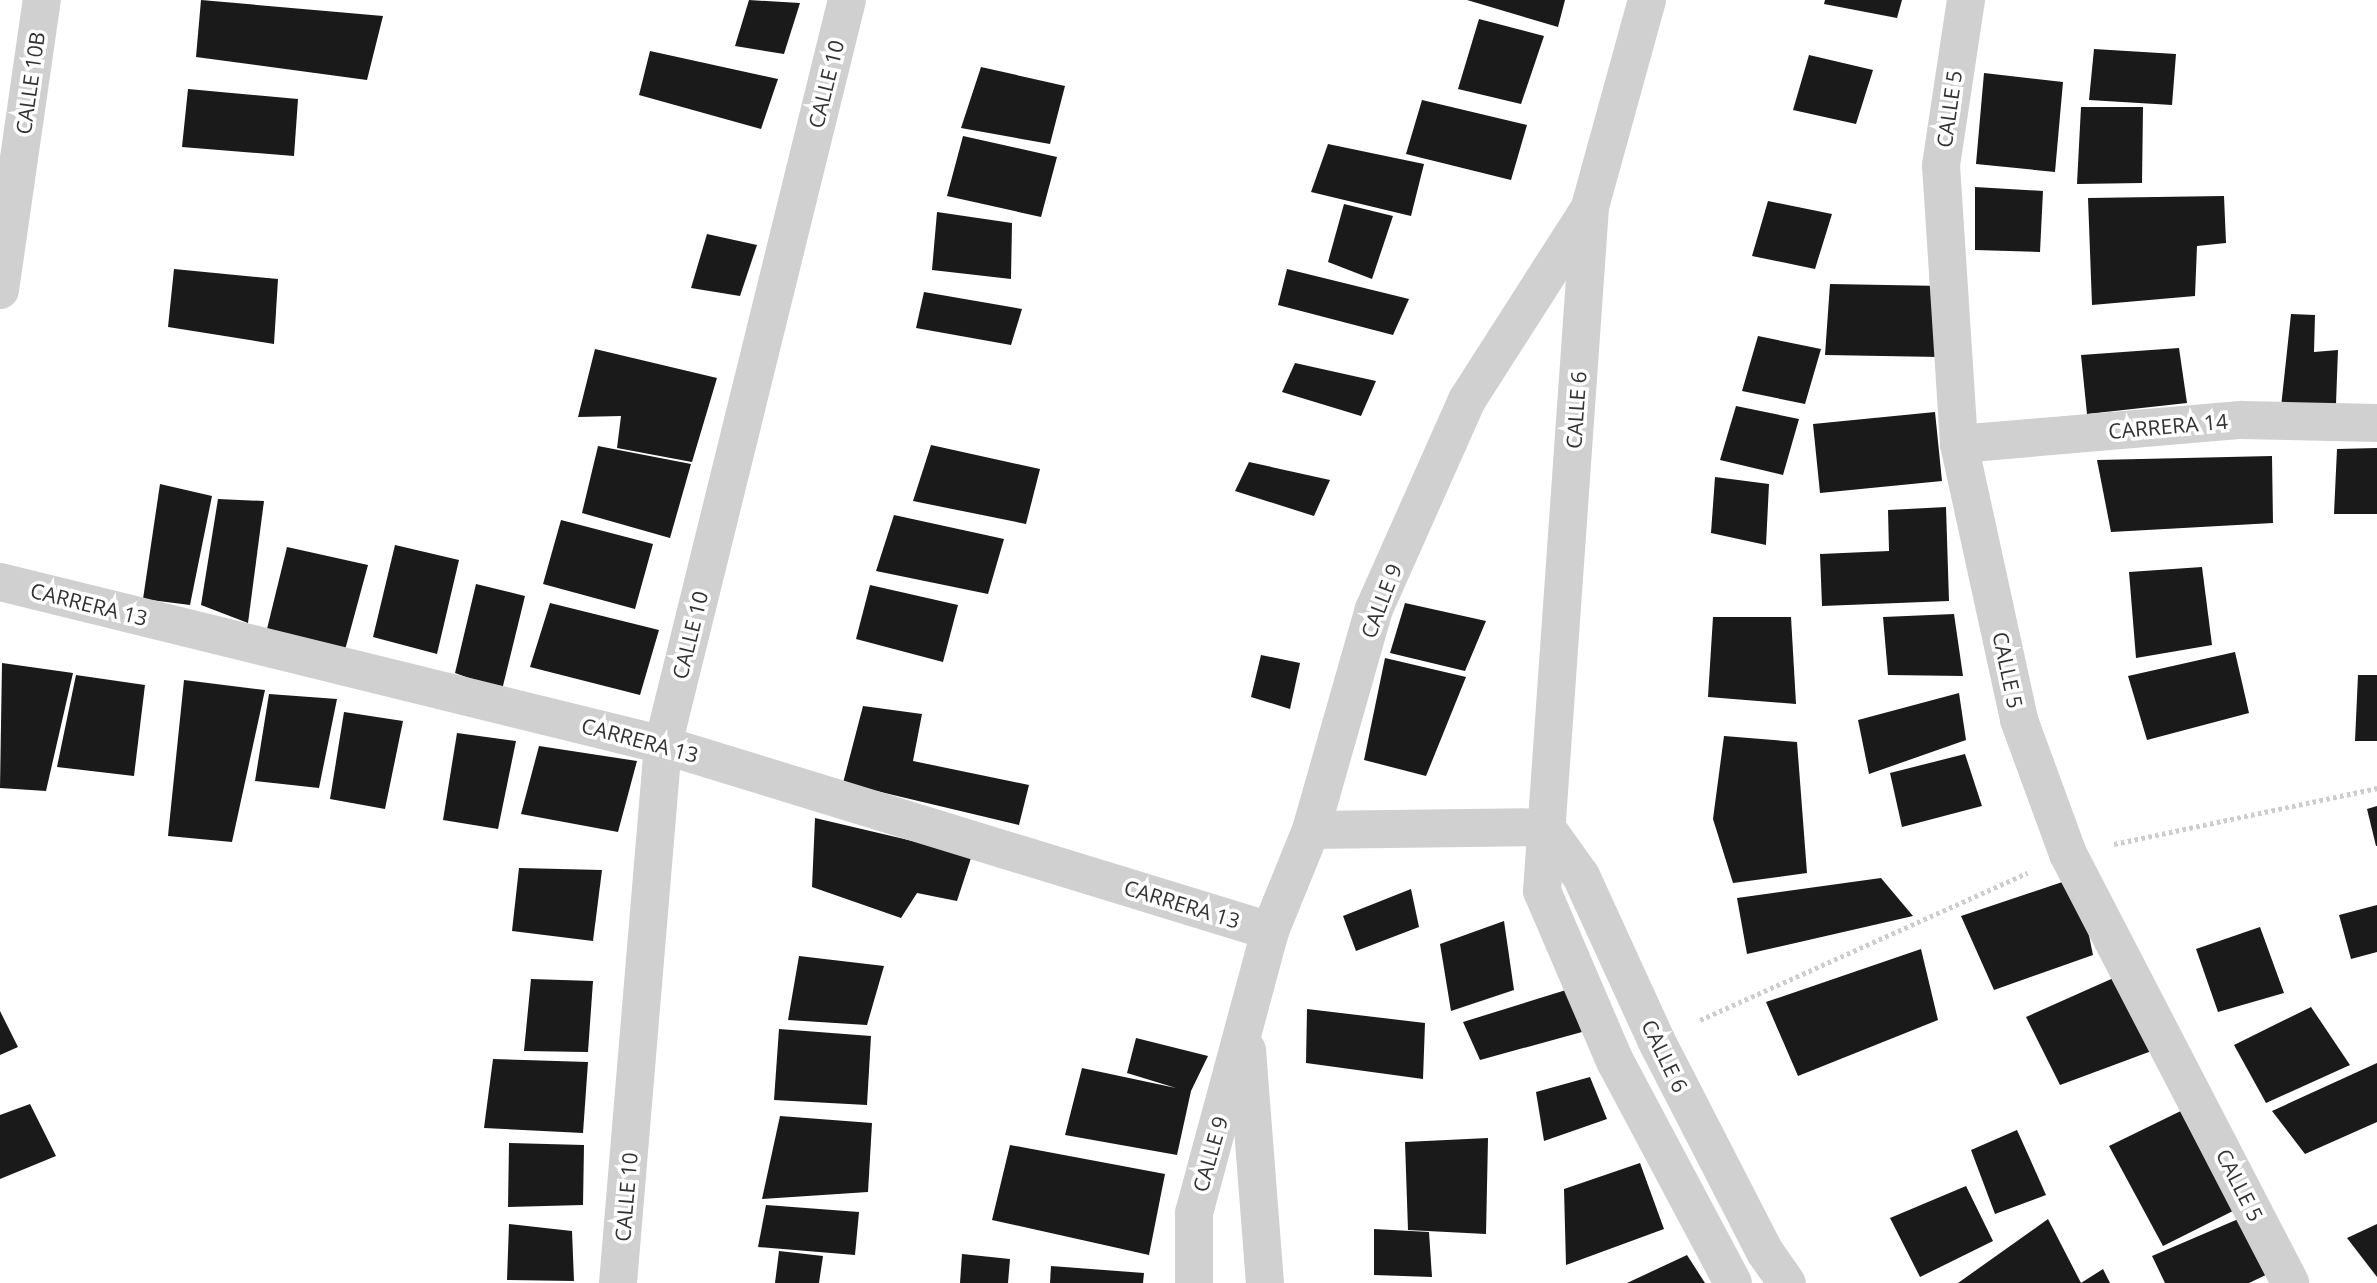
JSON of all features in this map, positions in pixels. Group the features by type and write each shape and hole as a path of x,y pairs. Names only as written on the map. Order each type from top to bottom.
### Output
{"street":[{"name":"CALLE 10B","path":"0,290 42,0"},
{"name":"CALLE 10","path":"618,1283 663,745 847,0"},
{"name":"CALLE 6","path":"1647,0 1590,207 1542,891 1615,1061 1733,1283"},
{"name":"CALLE 5","path":"1966,0 1941,165 1959,444 2019,720 2068,854 2290,1283"},
{"name":"CALLE 9","path":"1194,1283 1194,1213 1270,931 1311,830 1374,609 1456,425 1590,207"},
{"name":"CARRERA 14","path":"1959,444 2241,419 2377,423"},
{"name":"CARRERA 13","path":"0,582 663,745 1270,931"},
{"name":"CALLE 6","path":"1546,827 1581,876 1656,1040 1766,1252 1787,1283"},
{"path":"1311,830 1546,827"},
{"name":"CALLE 9","path":"1245,1027 1265,1283"}],"path":[{"path":"1656,1040 2068,854 2377,788"}],"building":[{"path":"201,0 383,16 367,80 196,57"},
{"path":"749,0 800,3 784,54 735,46"},
{"path":"1467,0 1565,0 1558,27"},
{"path":"1825,0 1902,0 1897,18 1824,4"},
{"path":"1479,19 1544,36 1521,104 1458,89"},
{"path":"2094,49 2176,54 2172,105 2089,100"},
{"path":"650,51 778,79 761,129 639,95"},
{"path":"1809,55 1873,70 1856,124 1793,110"},
{"path":"981,67 1065,86 1050,144 961,128"},
{"path":"1984,73 2063,82 2055,172 1976,164"},
{"path":"188,89 298,99 294,156 182,147"},
{"path":"1422,100 1527,125 1511,180 1406,154"},
{"path":"2081,107 2143,107 2142,183 2077,184"},
{"path":"963,136 1057,157 1041,217 947,196"},
{"path":"1328,144 1424,164 1411,216 1311,192"},
{"path":"1975,187 2043,191 2040,252 1975,250"},
{"path":"2224,196 2226,243 2197,246 2195,296 2092,305 2088,198"},
{"path":"1768,201 1832,214 1815,269 1752,256"},
{"path":"1344,204 1393,216 1372,279 1328,262"},
{"path":"937,212 1012,223 1011,279 932,270"},
{"path":"707,234 757,245 740,296 691,288"},
{"path":"174,269 278,279 274,344 168,327"},
{"path":"1287,269 1409,299 1393,335 1278,305"},
{"path":"1830,284 1943,286 1940,357 1825,355"},
{"path":"924,292 1022,309 1011,345 916,328"},
{"path":"2291,314 2315,315 2314,352 2338,350 2336,404 2281,407"},
{"path":"1758,336 1821,349 1805,404 1742,391"},
{"path":"2179,348 2187,403 2087,414 2081,355"},
{"path":"595,349 717,378 692,462 617,448 621,416 578,417"},
{"path":"1295,363 1376,381 1361,416 1282,392"},
{"path":"1736,406 1799,419 1783,475 1720,460"},
{"path":"1935,412 1942,481 1820,493 1813,424"},
{"path":"931,445 1040,469 1026,524 913,501"},
{"path":"598,446 691,464 670,538 582,513"},
{"path":"2377,448 2377,514 2334,514 2337,449"},
{"path":"2272,456 2273,523 2111,532 2097,460"},
{"path":"1249,462 1330,480 1314,516 1235,491"},
{"path":"1715,477 1769,484 1766,545 1711,533"},
{"path":"160,484 212,496 190,605 143,599"},
{"path":"218,499 264,501 248,623 201,605"},
{"path":"1946,507 1949,601 1822,606 1820,554 1889,551 1888,510"},
{"path":"894,515 1004,539 988,594 876,571"},
{"path":"561,520 653,544 635,609 543,584"},
{"path":"395,545 459,560 437,654 373,637"},
{"path":"287,547 368,565 345,650 267,629"},
{"path":"2202,567 2212,645 2136,658 2129,572"},
{"path":"476,584 525,596 502,690 455,673"},
{"path":"870,585 958,605 943,662 856,639"},
{"path":"550,603 659,630 640,695 530,667"},
{"path":"1405,603 1486,621 1465,671 1390,653"},
{"path":"1954,614 1963,676 1888,675 1883,617"},
{"path":"1713,617 1791,617 1796,704 1708,697"},
{"path":"2235,652 2249,713 2147,740 2128,676"},
{"path":"1261,655 1300,663 1290,709 1251,697"},
{"path":"1385,658 1466,677 1426,776 1364,760"},
{"path":"2,663 73,673 46,791 0,788"},
{"path":"76,675 145,685 134,776 57,767"},
{"path":"2358,675 2377,675 2377,741 2355,741"},
{"path":"184,680 265,690 232,842 168,836"},
{"path":"1959,693 1966,740 1869,774 1858,720"},
{"path":"269,694 337,699 319,788 255,781"},
{"path":"863,706 922,714 913,761 1029,785 1019,825 843,783"},
{"path":"344,712 403,721 385,809 330,799"},
{"path":"457,733 516,741 498,829 443,820"},
{"path":"1724,736 1797,742 1807,873 1733,883 1713,819"},
{"path":"539,746 637,761 618,832 521,814"},
{"path":"1965,754 1982,806 1902,827 1890,773"},
{"path":"2377,806 2377,846 2376,846 2367,809"},
{"path":"815,818 972,855 957,901 917,893 901,918 812,887"},
{"path":"519,868 602,870 593,941 512,931"},
{"path":"2077,877 2093,955 1994,990 1961,916"},
{"path":"1881,878 1913,916 1747,954 1737,898"},
{"path":"1411,889 1419,927 1356,951 1343,916"},
{"path":"2377,905 2377,952 2351,959 2339,915"},
{"path":"1504,921 1514,990 1451,1011 1440,944"},
{"path":"2260,927 2284,993 2218,1012 2196,949"},
{"path":"1921,949 1938,1020 1798,1076 1766,1002"},
{"path":"799,956 884,966 867,1025 788,1020"},
{"path":"2127,972 2157,1049 2060,1085 2026,1017"},
{"path":"531,979 593,981 588,1052 524,1051"},
{"path":"1566,990 1582,1032 1480,1060 1463,1022"},
{"path":"2311,1007 2350,1065 2266,1103 2234,1045"},
{"path":"1307,1009 1425,1023 1423,1079 1306,1063"},
{"path":"0,1011 18,1047 0,1055"},
{"path":"779,1029 871,1036 867,1105 774,1100"},
{"path":"1136,1038 1208,1056 1191,1091 1177,1155 1065,1135 1082,1068 1176,1088 1127,1073"},
{"path":"493,1059 588,1062 583,1133 484,1128"},
{"path":"2377,1063 2377,1122 2305,1154 2272,1111"},
{"path":"1590,1077 1607,1119 1544,1141 1536,1092"},
{"path":"30,1104 56,1156 0,1179 0,1115"},
{"path":"2191,1106 2233,1211 2163,1246 2109,1146"},
{"path":"780,1116 872,1123 868,1192 762,1199"},
{"path":"2017,1130 2046,1195 1995,1214 1971,1150"},
{"path":"1488,1138 1486,1234 1408,1230 1405,1142"},
{"path":"509,1143 584,1145 583,1205 508,1207"},
{"path":"1010,1145 1165,1174 1149,1255 992,1220"},
{"path":"1640,1163 1664,1229 1566,1265 1564,1189"},
{"path":"1966,1186 1993,1241 1920,1277 1890,1218"},
{"path":"766,1205 859,1212 855,1255 758,1247"},
{"path":"2243,1217 2272,1272 2249,1283 2165,1283 2152,1256"},
{"path":"2048,1219 2081,1283 1958,1283"},
{"path":"509,1224 572,1231 574,1281 507,1280"},
{"path":"2377,1224 2377,1277 2347,1238"},
{"path":"1374,1229 1429,1232 1432,1277 1374,1275"},
{"path":"779,1251 823,1256 819,1283 775,1283"},
{"path":"962,1254 1010,1259 1008,1283 960,1283"},
{"path":"1687,1255 1705,1283 1627,1283"},
{"path":"1051,1266 1144,1273 1143,1283 1050,1283"},
{"path":"2103,1269 2110,1283 2081,1283"}]}
